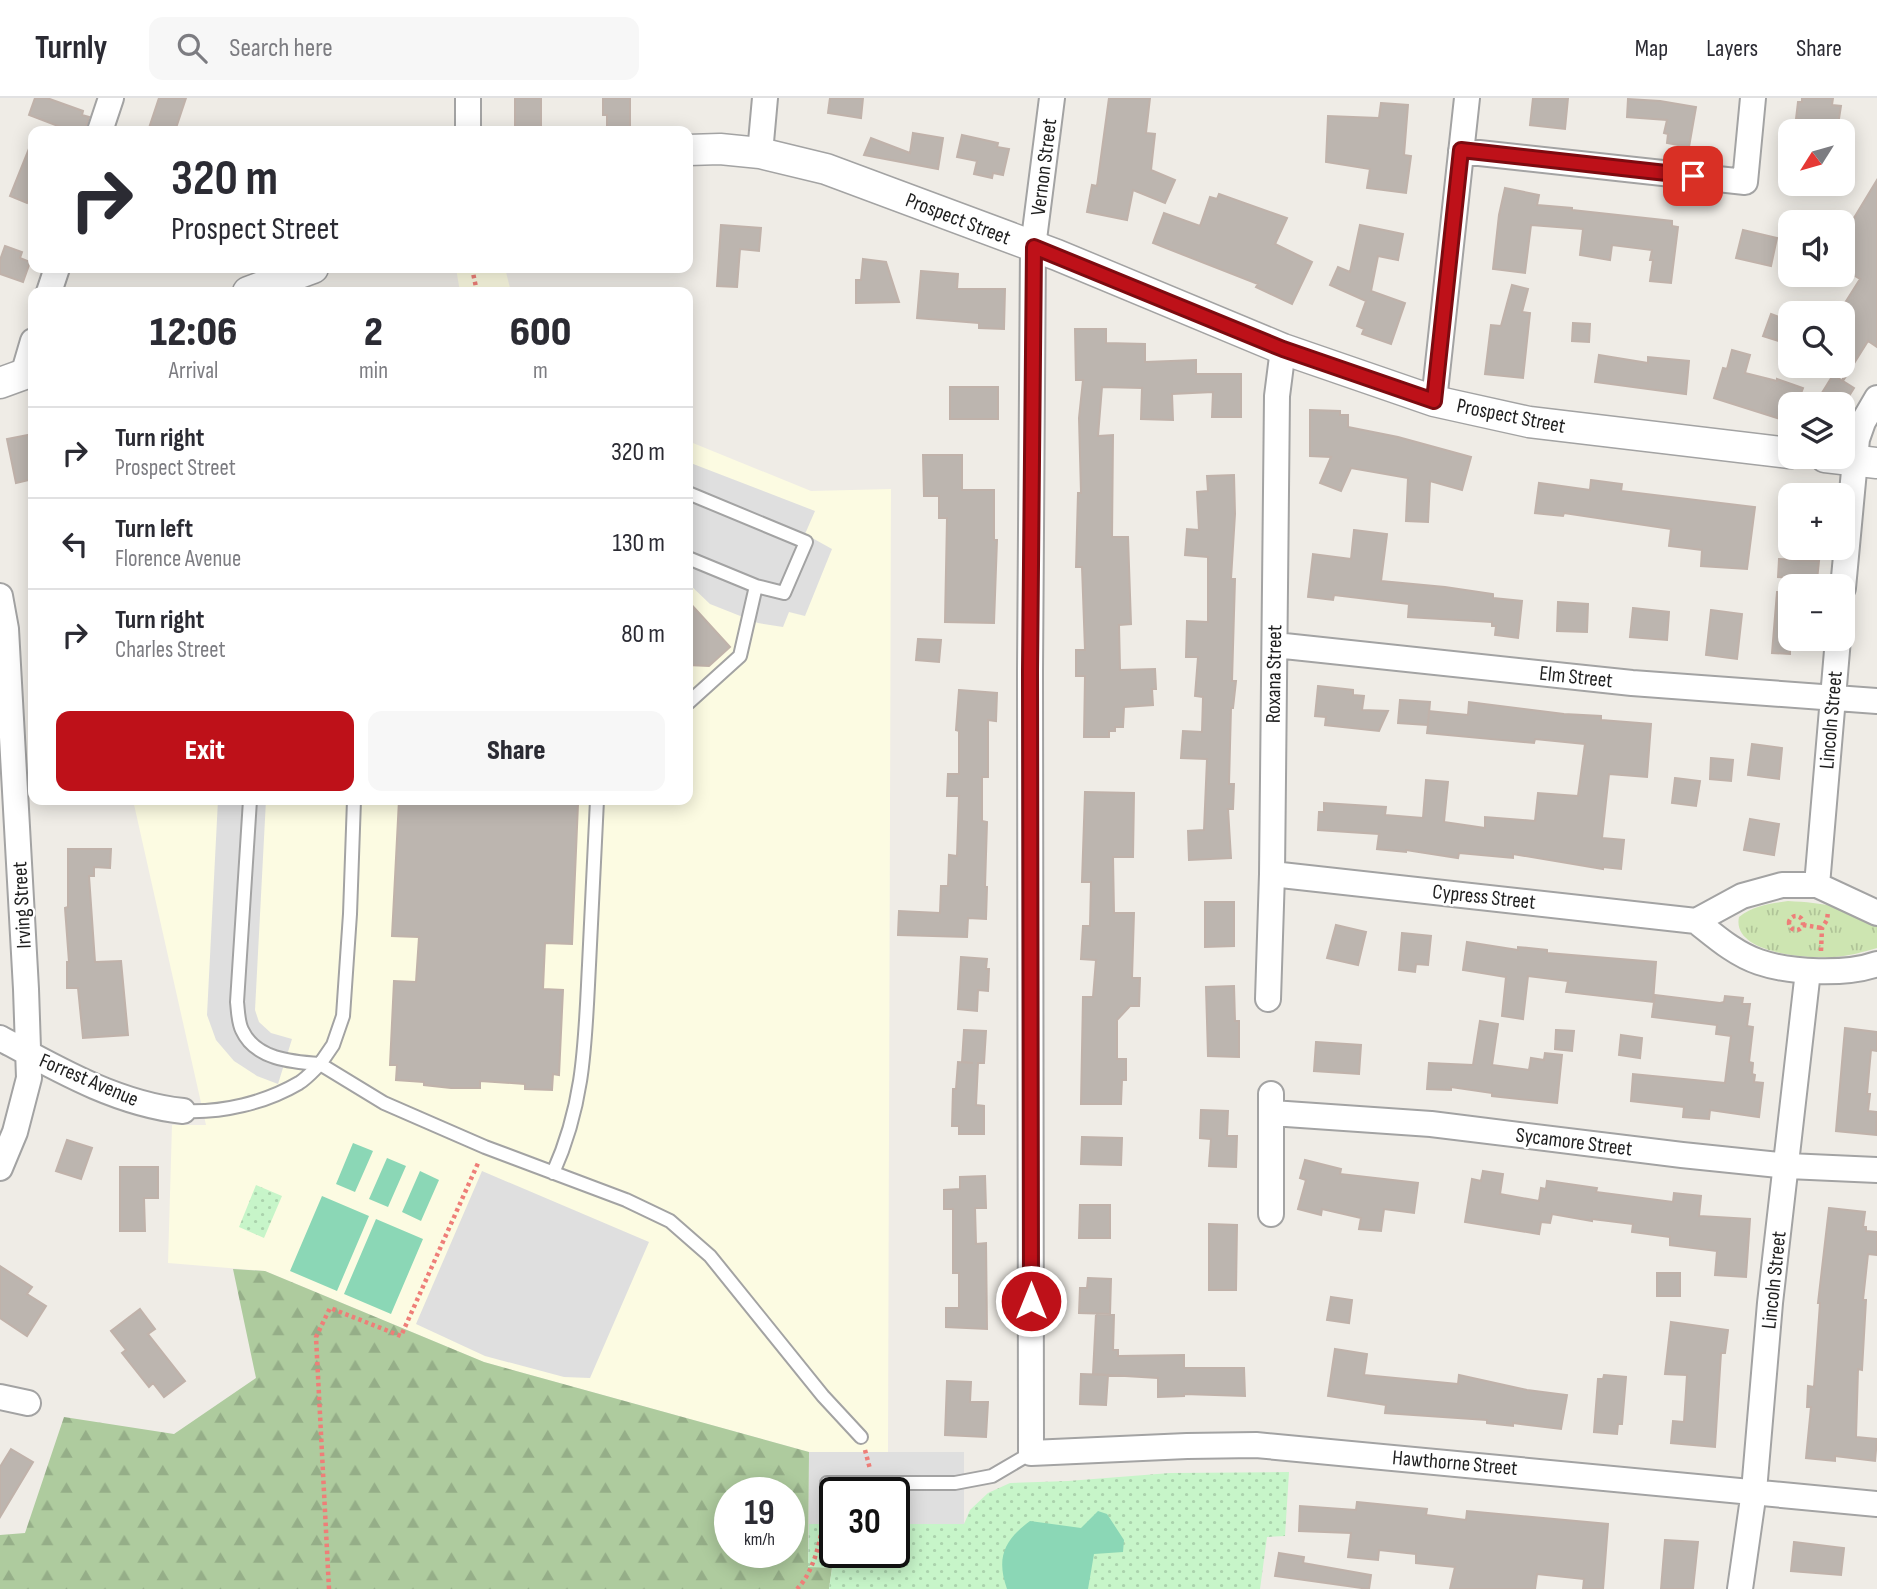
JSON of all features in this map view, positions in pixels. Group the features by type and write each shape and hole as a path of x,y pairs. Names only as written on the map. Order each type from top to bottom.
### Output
{"street":[{"path":"102,126 111,98"},
{"path":"468,98 468,126"},
{"path":"760,153 765,98"},
{"name":"Vernon Street","path":"1031,1453 1030,657 1034,247 1052,98"},
{"path":"1434,401 1467,98"},
{"path":"1461,150 1745,182 1754,98"},
{"name":"Prospect Street","path":"693,149 760,153 826,169 1034,247 1283,349 1434,401 1529,422 1778,452"},
{"path":"262,287 299,273"},
{"name":"Roxana Street","path":"1268,999 1272,874 1276,396 1283,349"},
{"path":"19,376 28,354"},
{"path":"1855,450 1863,422 1877,398"},
{"path":"1844,574 1851,469"},
{"name":"Irving Street","path":"0,596 6,629 29,1078 15,1132 0,1168"},
{"name":"Elm Street","path":"1275,645 1632,682 1877,701"},
{"name":"Lincoln Street","path":"1823,895 1837,651"},
{"name":"Cypress Street","path":"1272,874 1696,921"},
{"path":"1877,913 1782,885 1742,897 1696,921 1730,947 1760,962 1858,971 1877,964"},
{"name":"Lincoln Street","path":"1740,1589 1754,1491 1770,1303 1814,965"},
{"name":"Forrest Avenue","path":"0,1038 102,1089 158,1109 183,1111"},
{"name":"Sycamore Street","path":"1271,1214 1271,1103 1682,1155 1787,1166 1877,1170"},
{"path":"0,1397 28,1403"},
{"name":"Hawthorne Street","path":"1031,1453 1256,1445 1877,1504"}],"lane":[{"path":"693,495 806,542 784,593 756,586 693,560"},
{"path":"693,698 740,656 756,586"},
{"path":"250,805 237,1002 240,1028 252,1045 270,1056 320,1065 384,1103 485,1147 626,1200 670,1221 710,1256 823,1396 861,1437"},
{"path":"183,1111 224,1109 256,1102 301,1082 320,1065 333,1045 344,1016 354,805"},
{"path":"553,1173 566,1144 577,1106 584,1062 597,805"},
{"path":"910,1483 955,1483 992,1476 1031,1453"}],"path":[{"path":"1814,965 1822,928 1827,920 1823,895"},
{"path":"1803,925 1822,928"},
{"path":"329,1589 316,1338 330,1308 401,1336 485,1147"},
{"path":"861,1437 871,1477"},
{"path":"797,1589 806,1579 819,1539"}],"shaded area":[{"path":"457,273 506,273 510,287 459,287"},
{"path":"693,443 811,491 891,489 888,1452 809,1452 484,1362 265,1271 168,1263 172,1125 206,1125 134,805 693,805"},
{"path":"693,464 815,511 805,534 832,549 805,616 789,612 783,627 758,623 710,604 693,588"},
{"path":"218,805 266,805 255,1010 259,1022 271,1033 292,1039 278,1084 257,1076 234,1061 216,1040 207,1015"},
{"path":"482,1171 649,1242 590,1378 564,1377 485,1356 416,1324"},
{"path":"809,1452 964,1452 964,1524 910,1524 910,1477 819,1477 819,1524 809,1524"}],"green space":[{"path":"1788,901 1834,907 1866,919 1877,925 1877,948 1851,955 1808,957 1774,952 1747,939 1740,929 1739,917 1762,906"},
{"path":"353,1143 373,1151 355,1192 336,1184"},
{"path":"387,1158 406,1166 388,1207 369,1199"},
{"path":"420,1171 439,1180 421,1221 402,1212"},
{"path":"256,1185 282,1196 264,1238 239,1227"},
{"path":"322,1196 369,1216 337,1291 290,1271"},
{"path":"376,1219 423,1239 391,1314 344,1294"},
{"path":"233,1269 265,1271 484,1362 809,1452 808,1566 832,1568 829,1589 0,1589 0,1535 25,1533 64,1417 174,1434 256,1378"},
{"path":"1289,1472 1285,1536 1267,1537 1260,1589 829,1589 832,1568 910,1568 910,1524 964,1524 970,1510 988,1493 1010,1483 1170,1473"},
{"path":"1098,1511 1107,1514 1124,1540 1123,1552 1094,1554 1088,1589 1007,1589 1002,1568 1005,1550 1021,1528 1030,1521 1081,1528"},
{"path":"809,1524 819,1524 819,1567 808,1567"}],"building":[{"path":"35,98 47,98 83,111 82,115 89,117 86,126 58,126 29,115"},
{"path":"159,98 186,98 177,126 150,126"},
{"path":"515,98 541,98 541,126 515,126"},
{"path":"603,98 630,98 630,126 607,126 607,115 603,115"},
{"path":"830,98 863,98 861,118 828,113"},
{"path":"1109,98 1150,98 1146,133 1155,134 1151,170 1175,180 1165,203 1133,190 1127,220 1087,212 1092,185 1097,186"},
{"path":"1533,98 1568,98 1565,129 1530,125"},
{"path":"1802,98 1833,98 1832,105 1841,106 1839,119 1796,119 1798,102 1802,102"},
{"path":"1628,99 1696,107 1689,147 1667,143 1668,134 1664,133 1667,120 1627,117"},
{"path":"1381,103 1408,105 1404,155 1411,156 1406,193 1367,188 1370,169 1326,162 1328,116 1379,118"},
{"path":"913,133 943,138 938,169 864,155 871,138 910,153"},
{"path":"962,135 998,143 997,147 1009,149 1003,175 993,173 992,178 974,174 977,161 957,157"},
{"path":"28,151 28,201 27,203 10,196"},
{"path":"1877,180 1877,347 1868,341 1855,362 1855,301 1846,301 1860,279 1855,276 1855,216"},
{"path":"1505,188 1539,195 1537,205 1672,221 1672,226 1678,227 1671,283 1650,281 1652,250 1612,245 1610,260 1580,255 1583,229 1531,225 1525,273 1493,269"},
{"path":"1219,194 1287,218 1275,244 1312,262 1292,304 1256,287 1258,284 1153,243 1164,213 1200,226 1210,197 1217,199"},
{"path":"721,225 761,228 759,251 740,249 737,287 717,286"},
{"path":"1360,225 1403,234 1398,260 1378,256 1371,291 1405,303 1391,344 1362,334 1364,329 1357,326 1366,301 1330,285 1338,267 1350,272"},
{"path":"1743,230 1777,238 1771,266 1736,258"},
{"path":"5,246 22,252 20,258 28,261 23,282 0,274 0,260"},
{"path":"863,259 886,262 899,302 856,303 856,280 861,280"},
{"path":"921,271 958,274 957,289 1005,289 1004,329 979,328 979,323 917,318"},
{"path":"1512,285 1528,289 1522,312 1530,313 1523,378 1485,374 1491,325 1501,326"},
{"path":"1771,314 1778,317 1778,341 1763,336"},
{"path":"1573,323 1590,324 1589,342 1572,341"},
{"path":"1075,329 1106,329 1106,343 1145,344 1145,362 1196,360 1196,374 1241,374 1241,417 1212,417 1213,392 1172,394 1173,420 1141,419 1142,388 1102,387 1098,436 1113,435 1112,537 1128,537 1131,624 1119,625 1120,670 1155,669 1156,689 1152,689 1153,705 1124,707 1123,727 1115,727 1115,731 1109,731 1109,737 1084,737 1085,676 1076,676 1076,650 1085,650 1082,567 1076,567 1078,493 1081,493 1079,418 1083,380 1076,380"},
{"path":"1732,350 1750,355 1745,373 1777,379 1803,388 1802,392 1778,392 1778,418 1714,398 1723,368 1727,369"},
{"path":"1599,355 1648,363 1648,357 1689,361 1686,394 1595,382"},
{"path":"1831,378 1838,378 1854,388 1852,392 1822,392"},
{"path":"950,387 998,387 998,419 950,419"},
{"path":"1310,410 1340,411 1340,415 1348,415 1348,427 1398,437 1471,457 1462,490 1430,481 1428,522 1406,521 1408,478 1351,468 1341,491 1320,483 1331,457 1310,456"},
{"path":"28,435 28,480 16,483 7,439"},
{"path":"923,455 962,455 962,490 994,490 994,540 997,540 994,623 945,622 947,518 939,518 939,496 924,496"},
{"path":"1234,475 1235,514 1231,579 1235,579 1232,681 1236,681 1231,708 1229,784 1234,784 1233,809 1228,809 1231,858 1189,860 1188,831 1204,830 1207,759 1181,758 1183,731 1202,732 1203,697 1195,696 1198,657 1186,657 1187,621 1208,622 1208,557 1185,555 1187,529 1199,530 1197,492 1208,491 1207,476"},
{"path":"1591,480 1622,484 1621,491 1755,507 1747,569 1701,566 1702,550 1669,546 1671,529 1564,513 1563,516 1535,513 1539,483 1590,490"},
{"path":"1354,530 1387,534 1381,581 1445,587 1493,594 1493,598 1522,601 1518,638 1495,635 1496,626 1492,626 1492,622 1408,617 1409,604 1334,595 1333,600 1308,597 1313,554 1351,559"},
{"path":"1779,560 1819,561 1818,574 1778,574"},
{"path":"1778,592 1778,651 1790,651 1790,654 1772,653"},
{"path":"1558,602 1588,604 1587,632 1557,631"},
{"path":"693,606 730,647 709,666 693,665"},
{"path":"1633,608 1669,612 1667,640 1630,637"},
{"path":"1711,610 1742,614 1737,659 1706,655"},
{"path":"918,639 941,640 939,662 916,660"},
{"path":"1318,686 1353,690 1353,695 1364,696 1362,710 1388,711 1379,731 1325,725 1326,717 1315,716"},
{"path":"959,690 997,693 996,721 988,720 988,777 982,777 982,821 987,822 986,919 968,918 967,937 898,935 899,911 940,913 941,886 948,886 949,855 957,856 959,796 947,796 948,774 959,774 959,731 956,730"},
{"path":"1400,700 1430,702 1429,711 1468,715 1469,702 1651,724 1647,777 1609,774 1602,838 1624,840 1621,869 1603,869 1513,854 1513,858 1459,853 1458,858 1406,850 1377,849 1379,834 1318,830 1319,812 1324,812 1324,803 1386,807 1385,815 1423,818 1426,780 1448,782 1444,822 1485,828 1485,817 1535,821 1538,793 1578,796 1585,744 1535,739 1534,743 1427,733 1428,725 1398,723"},
{"path":"1752,744 1782,748 1779,779 1748,775"},
{"path":"1711,758 1733,760 1731,781 1710,779"},
{"path":"1675,778 1700,781 1696,806 1672,803"},
{"path":"1085,792 1134,793 1133,857 1113,857 1114,913 1134,913 1132,978 1140,978 1139,1006 1130,1006 1117,1020 1117,1059 1126,1059 1126,1080 1122,1080 1121,1104 1081,1104 1083,997 1093,997 1096,960 1081,959 1083,926 1090,926 1091,882 1082,882"},
{"path":"399,805 578,805 572,944 545,943 543,989 563,990 559,1075 553,1074 552,1090 525,1089 525,1084 480,1081 480,1088 451,1088 396,1080 397,1065 390,1065 394,981 416,982 419,937 392,936"},
{"path":"1750,819 1779,824 1774,855 1744,850"},
{"path":"68,849 111,849 110,868 94,867 94,876 89,876 95,962 121,961 128,1035 83,1038 78,988 67,988 69,962 65,908 68,907"},
{"path":"1205,902 1234,902 1234,946 1205,947"},
{"path":"1336,925 1366,932 1358,965 1327,958"},
{"path":"1402,933 1431,936 1428,965 1416,964 1415,972 1399,970"},
{"path":"1467,942 1518,950 1518,947 1547,950 1547,953 1656,962 1653,1002 1566,992 1568,981 1528,976 1523,1019 1502,1016 1506,977 1463,970"},
{"path":"961,957 987,959 988,991 978,990 977,1011 958,1009"},
{"path":"1234,986 1235,1021 1239,1021 1239,1057 1208,1056 1206,987"},
{"path":"1655,995 1720,1003 1724,1002 1725,996 1743,998 1742,1004 1750,1004 1747,1026 1753,1027 1749,1062 1753,1063 1754,1082 1763,1083 1759,1117 1710,1110 1709,1119 1683,1117 1684,1107 1631,1101 1633,1074 1725,1083 1731,1036 1716,1034 1717,1025 1652,1017"},
{"path":"1480,1021 1498,1024 1492,1065 1529,1070 1531,1058 1544,1060 1545,1053 1562,1055 1557,1103 1492,1096 1492,1093 1451,1087 1451,1090 1427,1089 1429,1063 1473,1065"},
{"path":"1845,1028 1877,1032 1877,1051 1871,1050 1867,1094 1870,1094 1868,1111 1877,1112 1876,1135 1836,1131"},
{"path":"964,1030 986,1031 984,1063 978,1063 976,1105 984,1106 984,1134 959,1134 959,1126 952,1126 953,1089 956,1089 958,1062 973,1063 962,1062"},
{"path":"1556,1030 1574,1031 1572,1051 1555,1049"},
{"path":"1621,1035 1642,1038 1640,1058 1619,1055"},
{"path":"1316,1042 1361,1045 1359,1074 1314,1071"},
{"path":"1201,1110 1228,1111 1227,1136 1237,1136 1236,1167 1209,1166 1211,1139 1200,1138"},
{"path":"1082,1137 1122,1138 1121,1165 1081,1164"},
{"path":"67,1140 92,1148 81,1179 56,1171"},
{"path":"1305,1160 1341,1169 1340,1174 1418,1183 1414,1213 1384,1209 1381,1231 1359,1229 1361,1218 1322,1209 1321,1215 1298,1209 1306,1180 1300,1178"},
{"path":"120,1167 158,1167 158,1198 144,1198 145,1231 120,1231"},
{"path":"1483,1171 1503,1174 1500,1194 1539,1201 1541,1188 1546,1189 1547,1181 1597,1188 1596,1192 1673,1202 1674,1193 1701,1196 1699,1216 1750,1219 1746,1277 1715,1275 1717,1251 1670,1245 1670,1237 1632,1232 1633,1224 1552,1214 1550,1223 1541,1222 1539,1234 1465,1222 1472,1179 1481,1181"},
{"path":"985,1176 986,1208 975,1208 976,1244 986,1243 987,1329 946,1327 946,1308 959,1308 959,1273 953,1273 953,1209 944,1209 944,1190 960,1189 960,1177"},
{"path":"1080,1205 1110,1205 1110,1238 1079,1238"},
{"path":"1829,1208 1865,1212 1863,1227 1866,1227 1866,1231 1877,1232 1877,1255 1868,1254 1863,1300 1866,1300 1862,1370 1858,1369 1856,1437 1877,1439 1875,1461 1835,1456 1835,1461 1806,1458 1811,1407 1807,1407 1808,1386 1814,1387 1818,1303"},
{"path":"1209,1224 1237,1225 1236,1290 1209,1290"},
{"path":"0,1266 32,1287 27,1294 46,1306 27,1336 0,1318"},
{"path":"1657,1273 1680,1273 1680,1296 1657,1296"},
{"path":"1088,1278 1111,1279 1110,1314 1079,1313 1080,1288 1087,1288"},
{"path":"1331,1297 1352,1300 1349,1323 1327,1320"},
{"path":"140,1309 155,1329 148,1334 185,1381 164,1397 153,1383 149,1387 122,1353 126,1350 111,1331"},
{"path":"1096,1314 1114,1315 1113,1350 1118,1350 1118,1356 1184,1355 1184,1368 1244,1368 1245,1396 1184,1394 1158,1397 1158,1378 1093,1374"},
{"path":"1671,1322 1728,1330 1725,1353 1721,1353 1715,1447 1671,1443 1673,1421 1684,1422 1687,1375 1665,1374"},
{"path":"1335,1349 1367,1354 1364,1375 1458,1384 1459,1375 1527,1390 1567,1395 1561,1429 1513,1423 1513,1426 1487,1423 1487,1420 1385,1413 1386,1405 1328,1396"},
{"path":"1081,1374 1108,1375 1106,1405 1080,1404"},
{"path":"1604,1375 1626,1377 1622,1424 1618,1424 1617,1434 1594,1432 1598,1379 1603,1379"},
{"path":"947,1381 971,1382 970,1402 988,1402 986,1437 945,1435"},
{"path":"11,1449 33,1462 0,1517 0,1467"},
{"path":"1357,1502 1427,1509 1426,1515 1466,1520 1467,1511 1608,1524 1603,1589 1583,1589 1584,1579 1537,1574 1535,1589 1450,1589 1455,1567 1416,1563 1416,1554 1379,1550 1378,1560 1348,1557 1351,1533 1299,1531 1300,1506 1356,1510"},
{"path":"1665,1540 1698,1542 1693,1589 1661,1589"},
{"path":"1794,1542 1844,1548 1841,1575 1791,1571"},
{"path":"1279,1553 1304,1557 1303,1563 1371,1575 1369,1589 1275,1576"}],"route":[{"path":"1031,1301 1030,671 1034,247 1283,349 1434,401 1461,150 1693,176"}]}
